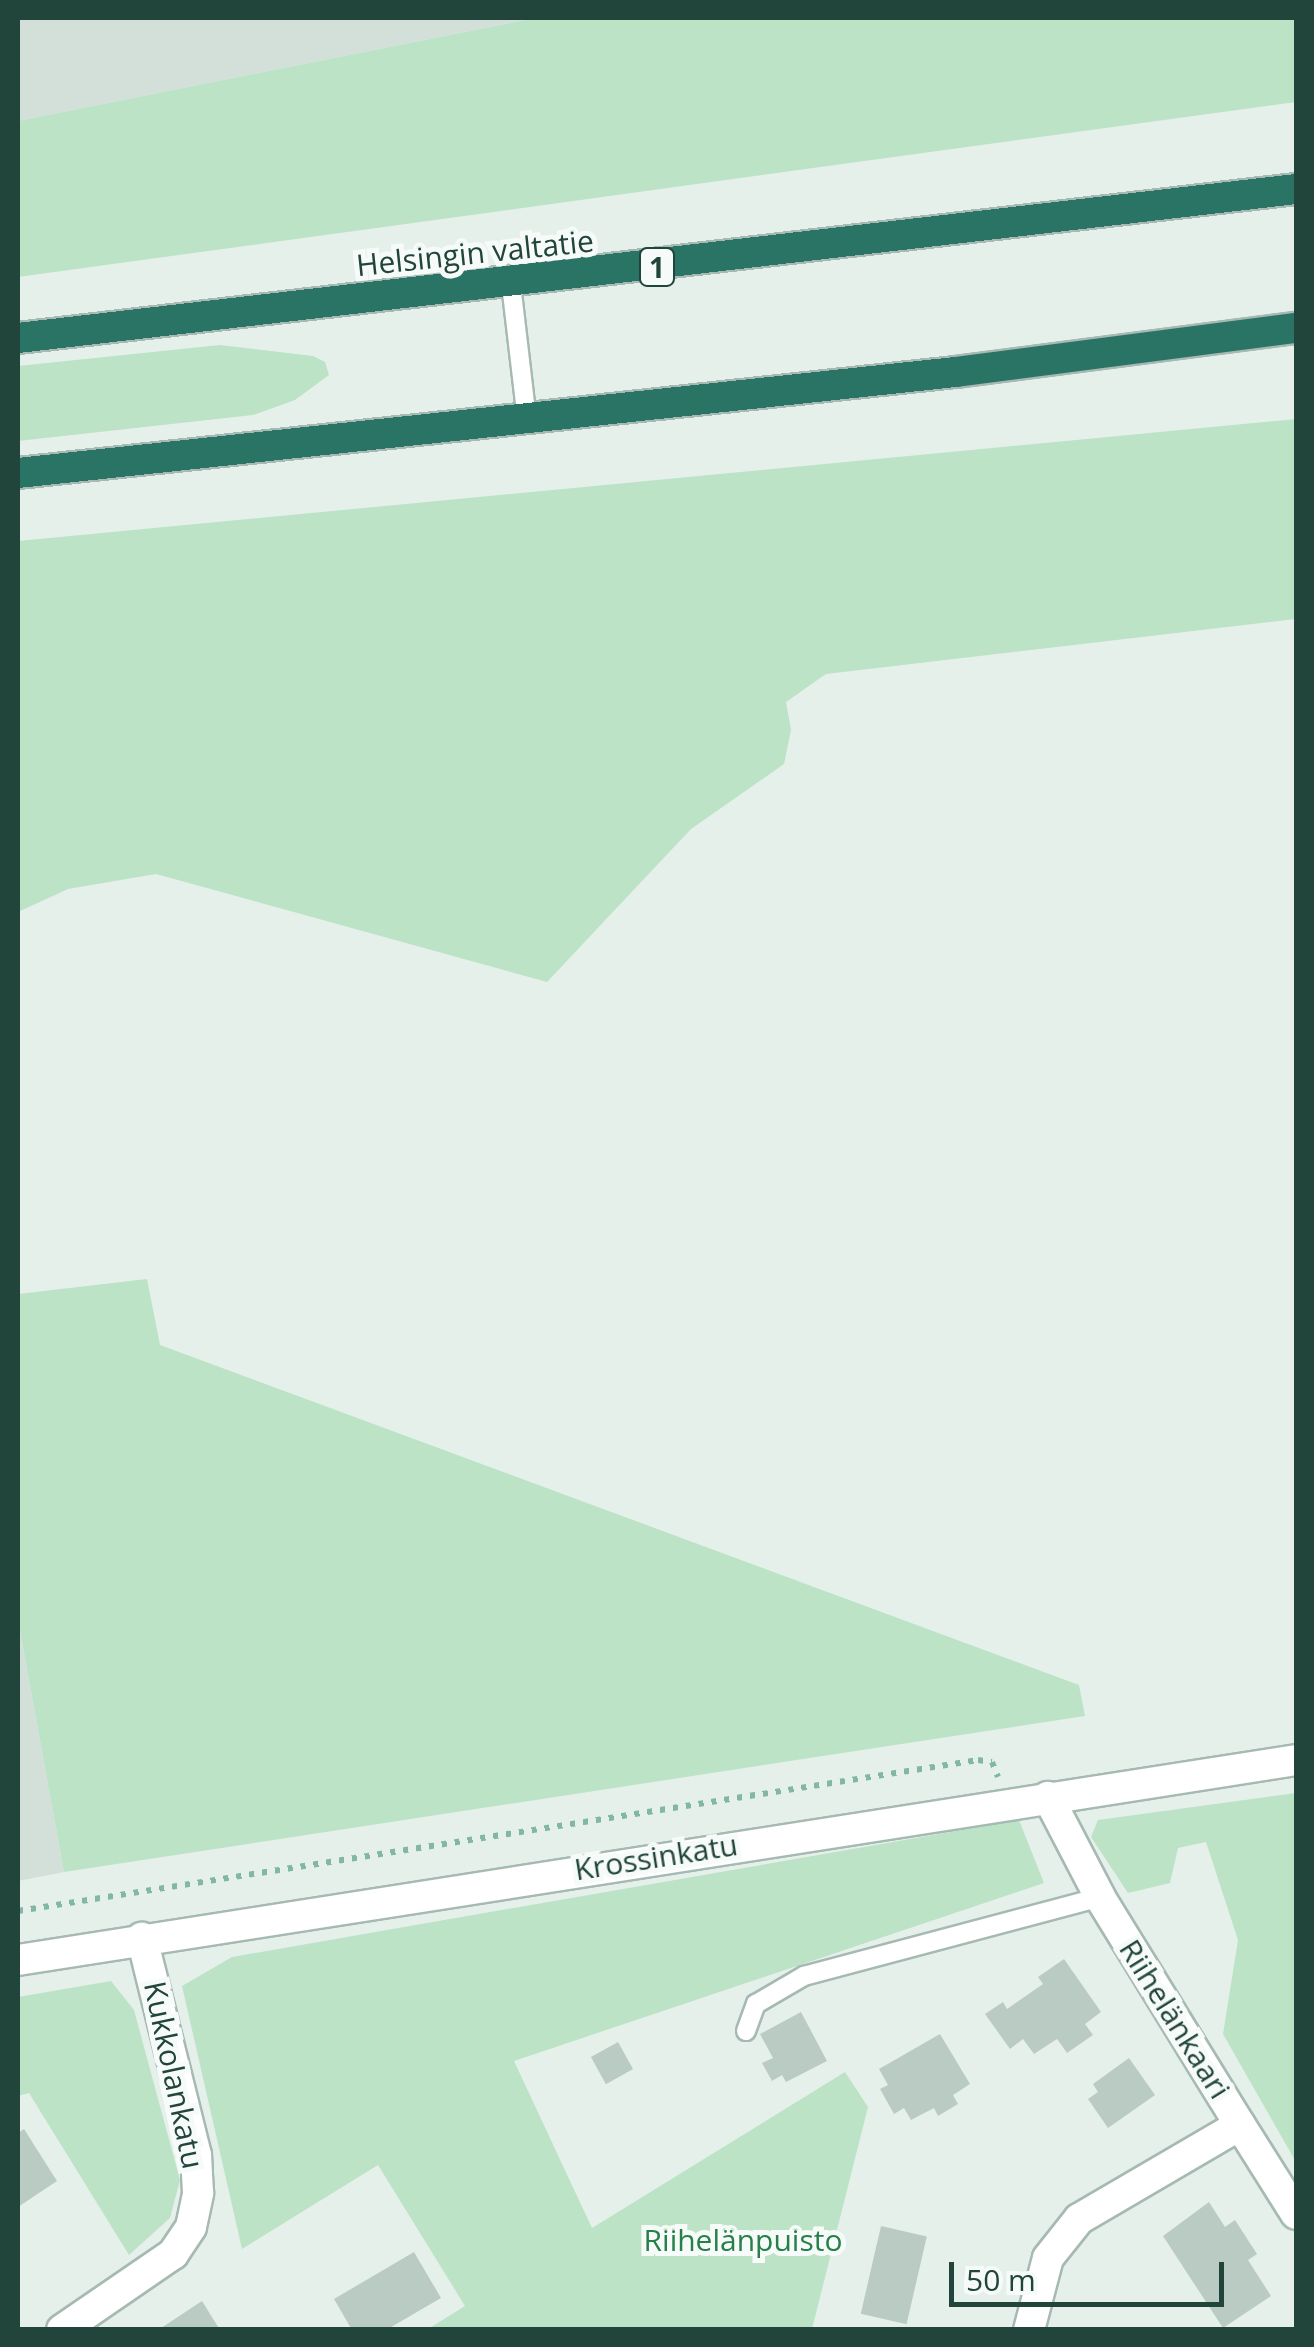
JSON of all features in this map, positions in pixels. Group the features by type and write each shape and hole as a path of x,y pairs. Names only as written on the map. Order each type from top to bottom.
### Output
{"highway":[{"name":"Helsingin valtatie","path":"18,338 511,284 1296,189"},
{"path":"18,473 528,420 1296,328"}],"street":[{"name":"Krossinkatu","path":"18,1960 1296,1760"},
{"name":"Riihelänkaari","path":"1029,2330 1048,2258 1079,2219 1240,2124 1100,1897 1048,1797"},
{"name":"Kukkolankatu","path":"62,2330 173,2254 191,2227 198,2193 196,2155 142,1938"},
{"path":"1240,2124 1296,2214"}],"lane":[{"path":"511,284 528,420"},
{"path":"746,2031 756,2004 804,1976 1100,1897"}],"path":[{"path":"18,1911 978,1760 992,1762 1002,1804"}],"shaded area":[{"path":"18,18 535,18 18,121"},
{"path":"18,1620 64,1872 18,1881"}],"green space":[{"path":"535,18 1296,18 1296,102 18,277 18,121"},
{"path":"220,345 313,356 325,362 329,375 295,400 253,415 18,441 18,366"},
{"path":"1296,419 1296,619 826,674 786,702 791,730 784,764 691,829 547,982 156,874 68,889 18,912 18,541"},
{"path":"147,1279 160,1345 1079,1685 1085,1716 64,1872 18,1620 18,1294"},
{"path":"1296,1793 1296,2162 1223,2034 1238,1940 1206,1842 1178,1848 1170,1883 1128,1893 1091,1837 1098,1820"},
{"name":"Riihelänpuisto","path":"1019,1820 1044,1883 514,2061 592,2228 845,2072 868,2107 812,2329 428,2329 465,2306 378,2165 242,2249 182,1986 232,1957"},
{"path":"111,1981 134,2010 180,2180 170,2218 129,2255 29,2093 18,2096 18,1997"}],"building":[{"path":"1064,1959 1101,2012 1085,2024 1093,2035 1067,2053 1057,2039 1034,2054 1023,2039 1010,2049 985,2014 1003,2002 1007,2009 1043,1984 1038,1977"},
{"path":"801,2012 827,2061 786,2082 782,2075 772,2081 762,2063 773,2058 760,2034"},
{"path":"940,2034 970,2084 953,2095 958,2104 938,2116 934,2108 911,2120 904,2108 894,2114 880,2089 888,2085 879,2069"},
{"path":"618,2042 633,2069 606,2084 591,2057"},
{"path":"1129,2058 1155,2095 1108,2128 1088,2099 1098,2092 1093,2084"},
{"path":"24,2129 57,2181 18,2207 18,2133"},
{"path":"1209,2202 1225,2227 1235,2220 1257,2254 1248,2260 1271,2296 1223,2328 1163,2236"},
{"path":"881,2226 927,2237 907,2324 861,2314"},
{"path":"414,2252 441,2298 386,2330 352,2330 334,2299"},
{"path":"202,2301 220,2330 158,2330"}]}
